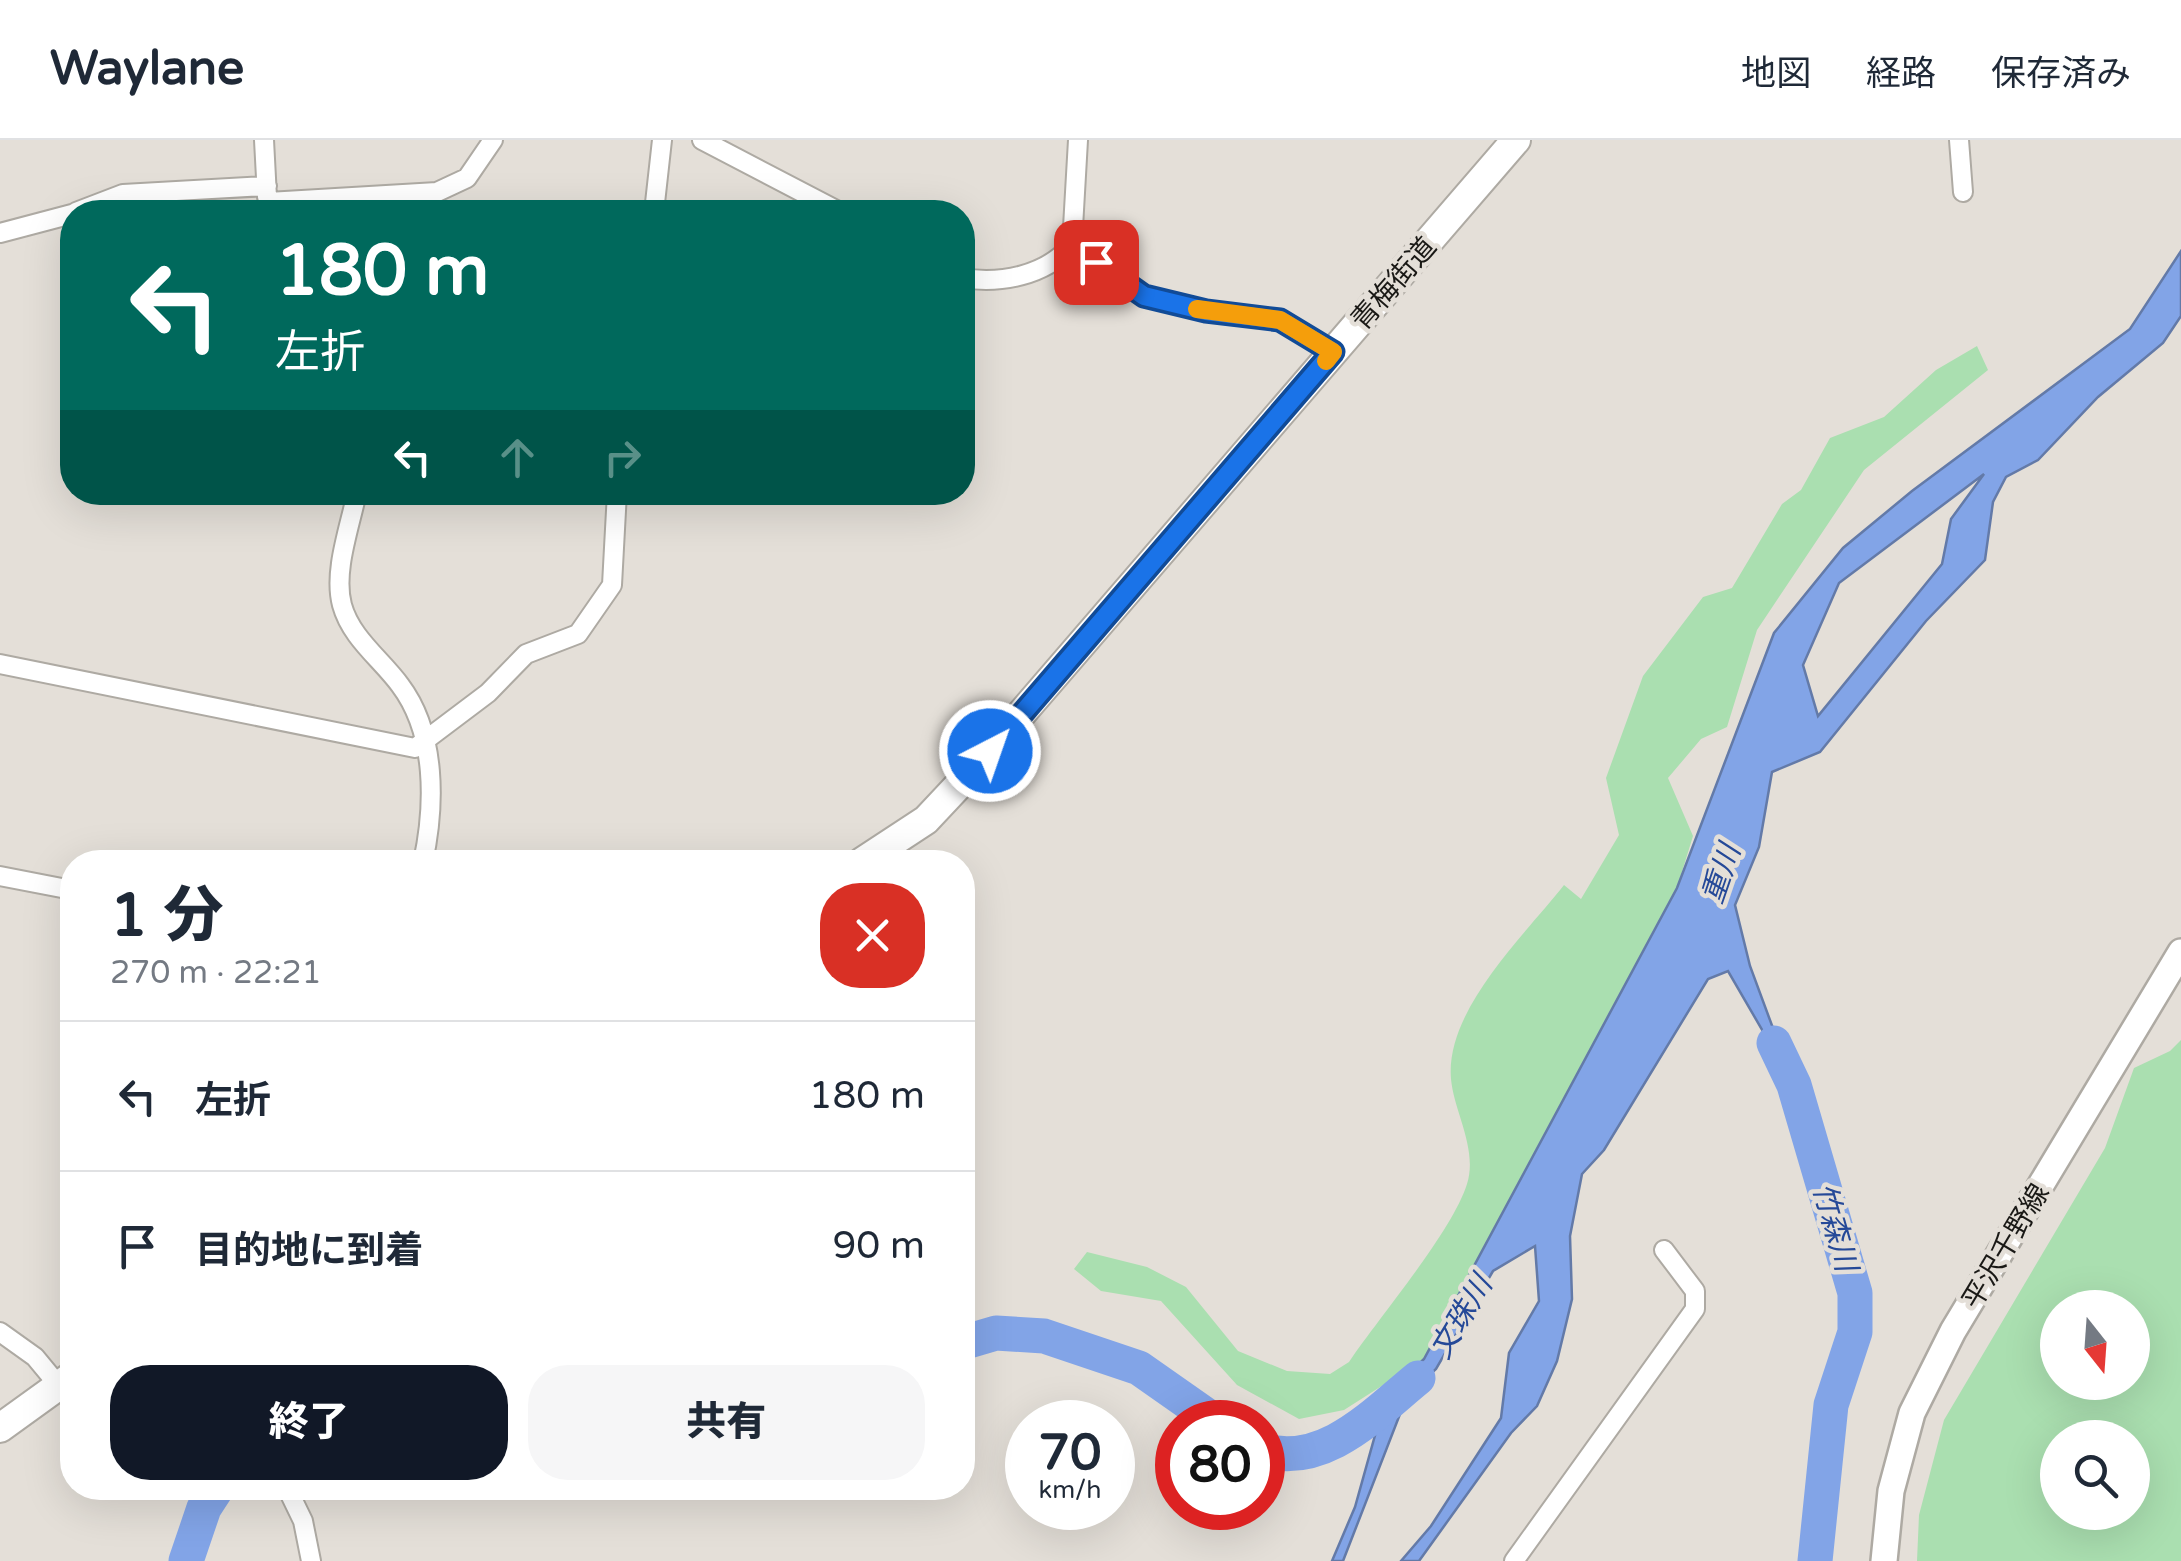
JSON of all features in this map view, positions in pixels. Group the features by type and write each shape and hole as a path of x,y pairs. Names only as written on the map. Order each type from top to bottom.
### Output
{"highway":[{"name":"青梅街道","path":"880,850 926,820 972,771 1516,140"},
{"path":"0,1428 60,1384"}],"main road":[{"name":"平沢千野線","path":"1884,1561 1891,1491 1912,1413 1954,1330 2181,952"}],"street":[{"path":"264,140 268,200"},
{"path":"108,200 124,194 268,200 437,192 467,178 493,140"},
{"path":"655,200 662,140"},
{"path":"702,140 817,200"},
{"path":"975,279 1007,282 1065,253 1072,244 1078,140"},
{"path":"1959,140 1963,192"},
{"path":"0,233 60,217"},
{"path":"1072,244 1144,296 1206,311 1280,320 1333,352"},
{"path":"353,505 338,585 353,630 404,689 424,742 433,816 426,850"},
{"path":"0,664 415,748 488,693 526,654 578,634 612,585 616,505"},
{"path":"0,876 60,888"},
{"path":"1514,1561 1694,1309 1695,1291 1664,1250"},
{"path":"0,1332 60,1375"},
{"path":"293,1500 311,1561"}],"green space":[{"path":"1977,346 1988,370 1864,470 1757,630 1727,727 1701,739 1668,778 1693,836 1677,888 1424,1359 1344,1410 1299,1419 1285,1411 1285,1400 1264,1400 1237,1385 1161,1301 1101,1291 1074,1269 1087,1252 1147,1267 1186,1287 1238,1351 1287,1371 1330,1374 1349,1362 1447,1226 1467,1184 1470,1157 1451,1079 1452,1053 1460,1027 1490,975 1564,885 1581,899 1619,835 1606,778 1643,676 1703,597 1732,588 1782,504 1801,490 1830,438 1884,417 1936,370"},
{"path":"2181,1040 2181,1561 1917,1561 1919,1515 1944,1420 2105,1148 2134,1068 2170,1051"}],"water":[{"name":"重川","path":"2181,251 2181,316 2163,343 2098,397 2038,460 2006,477 1993,502 1985,560 1926,621 1820,752 1772,772 1759,847 1735,905 1750,966 1794,1085 1728,971 1708,979 1604,1150 1582,1174 1570,1236 1572,1299 1557,1361 1537,1406 1511,1433 1419,1561 1401,1561 1431,1526 1501,1418 1509,1353 1539,1301 1535,1246 1493,1271 1436,1369 1407,1396 1343,1561 1332,1561 1355,1507 1386,1396 1424,1359 1677,888 1774,633 1843,548 1912,491 2130,329","holes":["1984,474 1951,519 1942,564 1818,716 1803,665 1839,583"]}],"waterway":[{"name":"竹森川","path":"1774,1043 1794,1085 1855,1293 1855,1332 1831,1405 1815,1561"},
{"name":"文珠川","path":"975,1339 996,1333 1044,1336 1139,1368 1185,1400"},
{"name":"文珠川","path":"1285,1454 1306,1452 1347,1434 1418,1378"},
{"name":"文珠川","path":"186,1561 209,1500"}],"slow traffic":[{"path":"1197,309 1280,320 1333,352 1326,361"}],"route":[{"path":"990,751 1333,352 1280,320 1206,311 1144,296 1096,262"}]}
